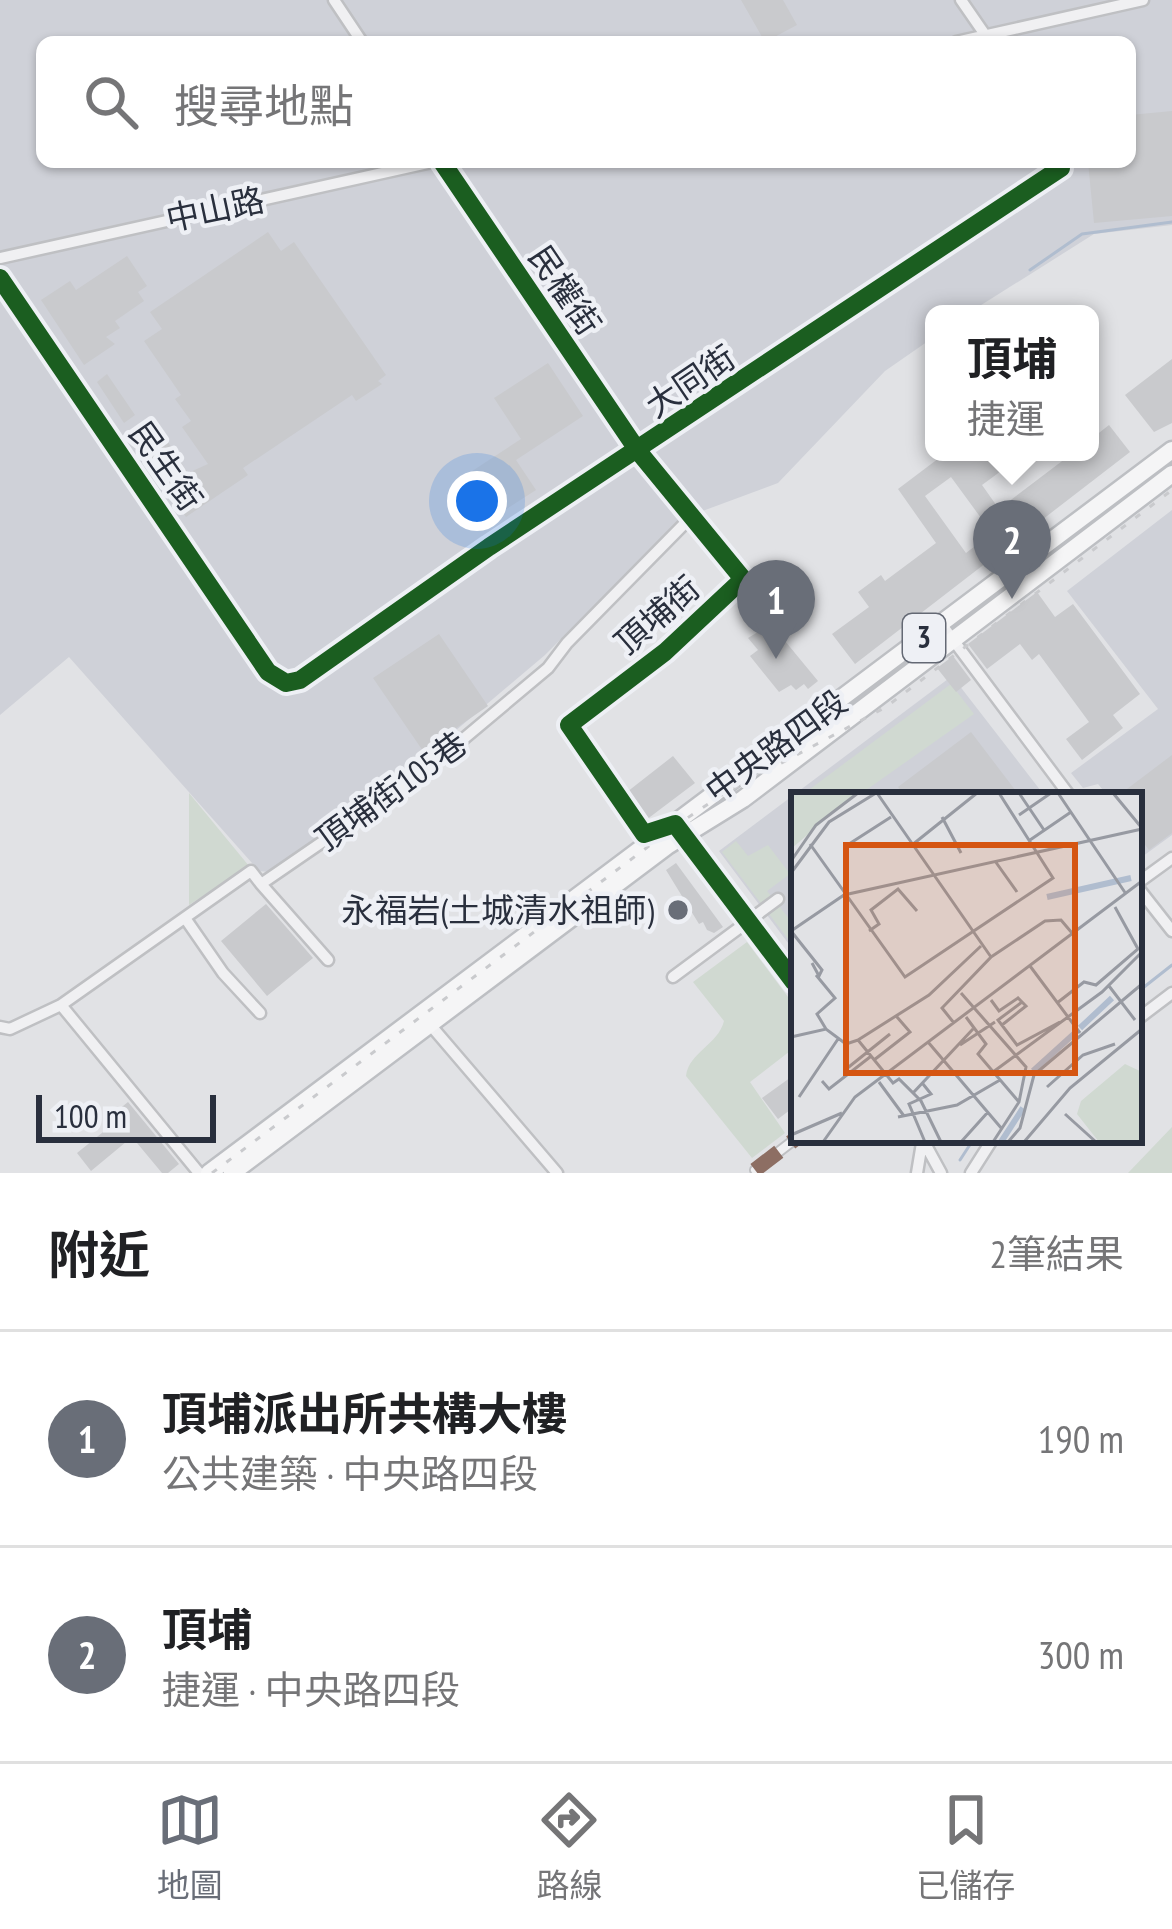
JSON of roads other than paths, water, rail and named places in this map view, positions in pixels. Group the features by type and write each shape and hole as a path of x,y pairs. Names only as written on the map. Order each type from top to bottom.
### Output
{"main road":[{"name":"中央路四段","path":"947,632 1172,450"},
{"name":"中央路四段","path":"209,1173 947,632 1172,474"},
{"name":"中央路四段","path":"232,1173 425,1019"}],"street":[{"path":"336,0 358,36"},
{"path":"962,0 986,36"},
{"path":"1000,36 1143,0"},
{"name":"中山路","path":"0,258 405,168"},
{"name":"民權街","path":"446,168 638,452"},
{"name":"大同街","path":"286,683 300,680 489,548 1061,168"},
{"name":"民生街","path":"0,278 268,672 286,683"},
{"name":"頂埔街","path":"638,452 743,579 665,652 569,725 644,834 679,830"},
{"name":"頂埔街105巷","path":"0,1027 10,1029 61,1005 251,871 261,884 424,772 548,668 691,518"},
{"path":"947,632 1067,792"},
{"path":"679,830 791,978"},
{"path":"1142,883 1172,858"},
{"path":"261,884 328,960"},
{"path":"1142,890 1172,931"},
{"path":"673,976 778,899"},
{"path":"185,918 223,973 260,1013"},
{"path":"1142,1016 1172,993"},
{"path":"61,1005 199,1173"},
{"path":"425,1019 557,1173"},
{"path":"755,1170 791,1142"},
{"path":"917,1173 922,1143"},
{"path":"924,1143 940,1173"},
{"path":"971,1173 990,1143"}],"waterway":[{"path":"1030,270 1082,234 1172,222"},
{"path":"1142,989 1172,965"},
{"path":"960,1160 971,1143"}],"railway":[{"path":"212,1173 677,825 720,796 886,707 1172,490"}],"place":[{"name":"頂埔","path":"1012,599"},
{"name":"頂埔派出所共構大樓","path":"776,659"},
{"name":"永福岩(土城清水祖師)","path":"678,910"}]}
